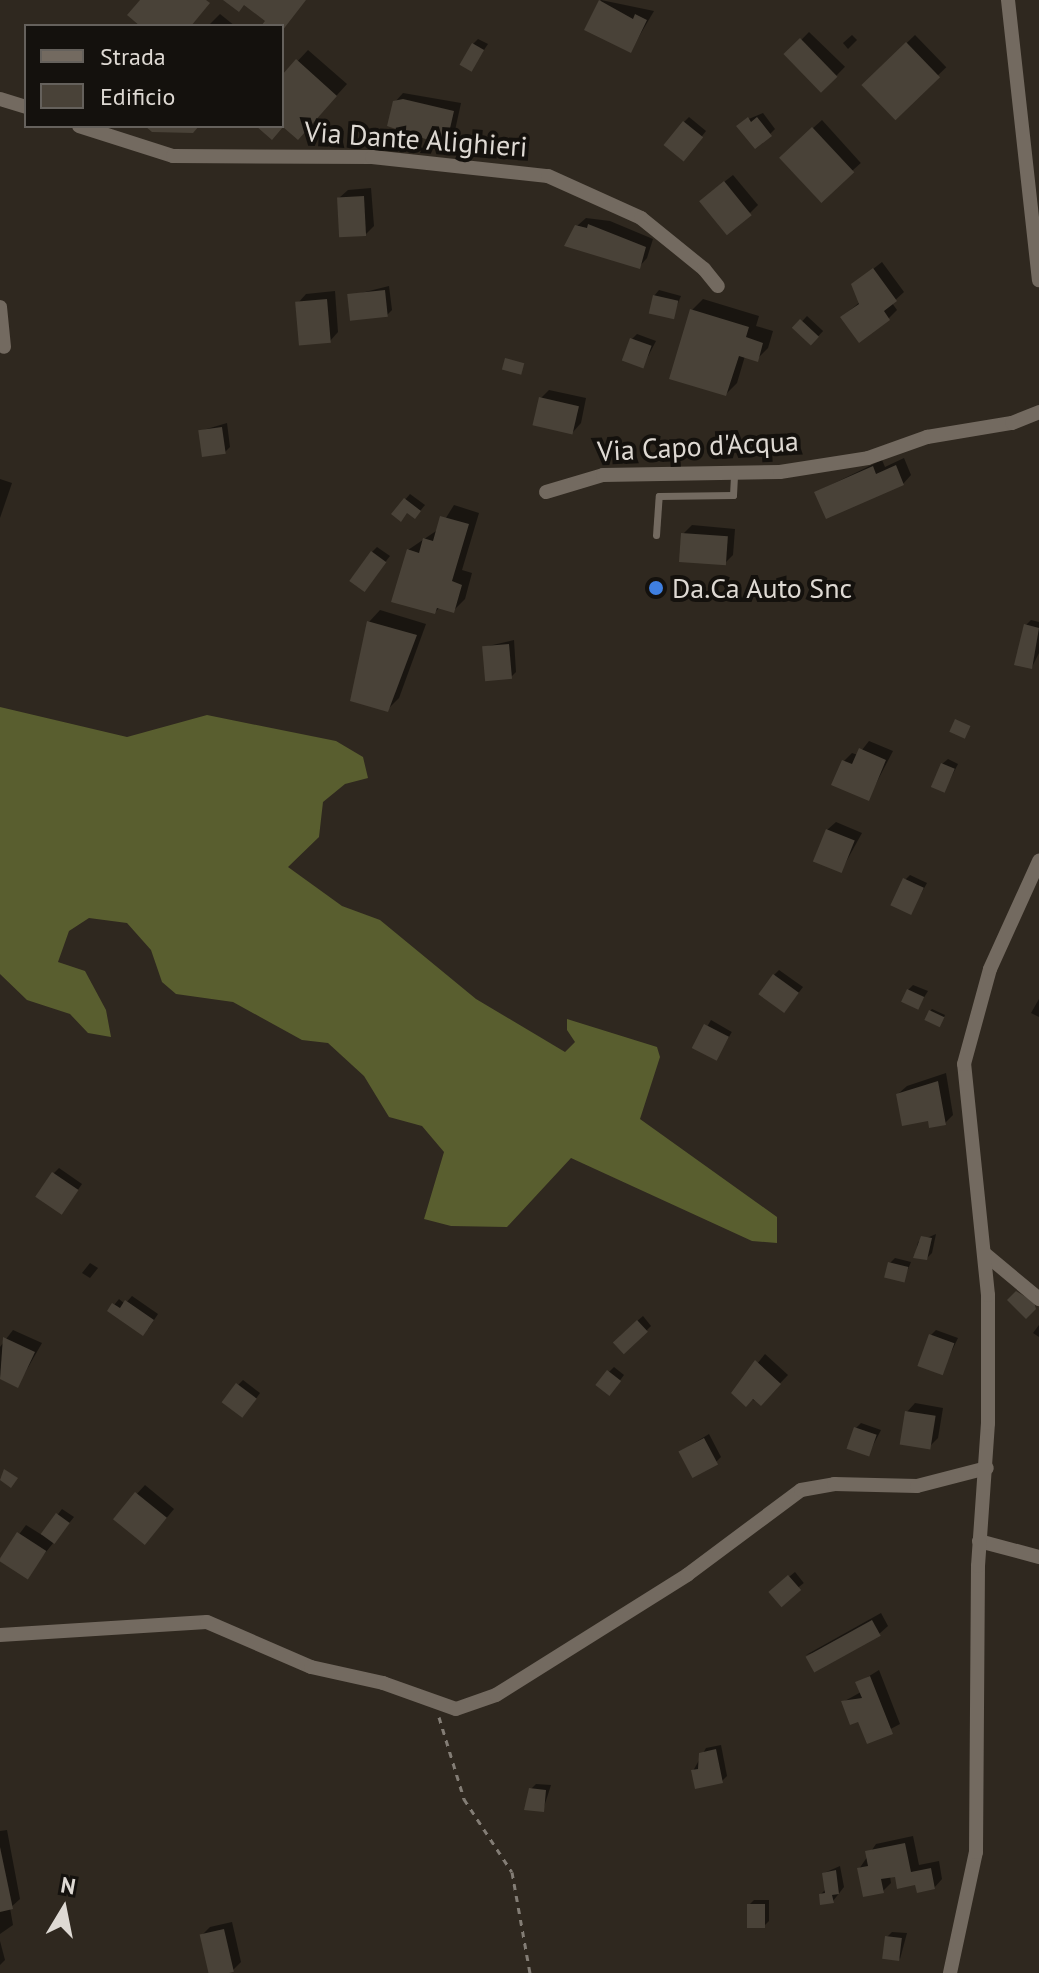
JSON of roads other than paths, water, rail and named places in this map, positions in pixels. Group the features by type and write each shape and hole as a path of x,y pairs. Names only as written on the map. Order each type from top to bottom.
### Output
{"street":[{"path":"1008,0 1039,280"},
{"path":"0,99 24,106"},
{"name":"Via Dante Alighieri","path":"85,128 173,156 372,157 548,176 641,218 704,269 718,286"},
{"path":"0,307 4,347"},
{"name":"Via Capo d'Acqua","path":"546,492 578,479 616,474 734,474 868,458 927,437 1012,423 1039,412"},
{"path":"950,1973 976,1852 979,1541 987,1468 984,1253 965,1095 965,1056 990,969 1039,861"},
{"path":"984,1253 1039,1299"},
{"path":"0,1635 207,1622 311,1667 391,1685 436,1705 456,1709 496,1695 713,1558 801,1490 834,1484 917,1486 987,1468"},
{"path":"979,1541 1039,1557"}],"lane":[{"path":"656,535 659,496 733,495 734,474"}],"place":[{"name":"Da.Ca Auto Snc","path":"656,588"}]}
